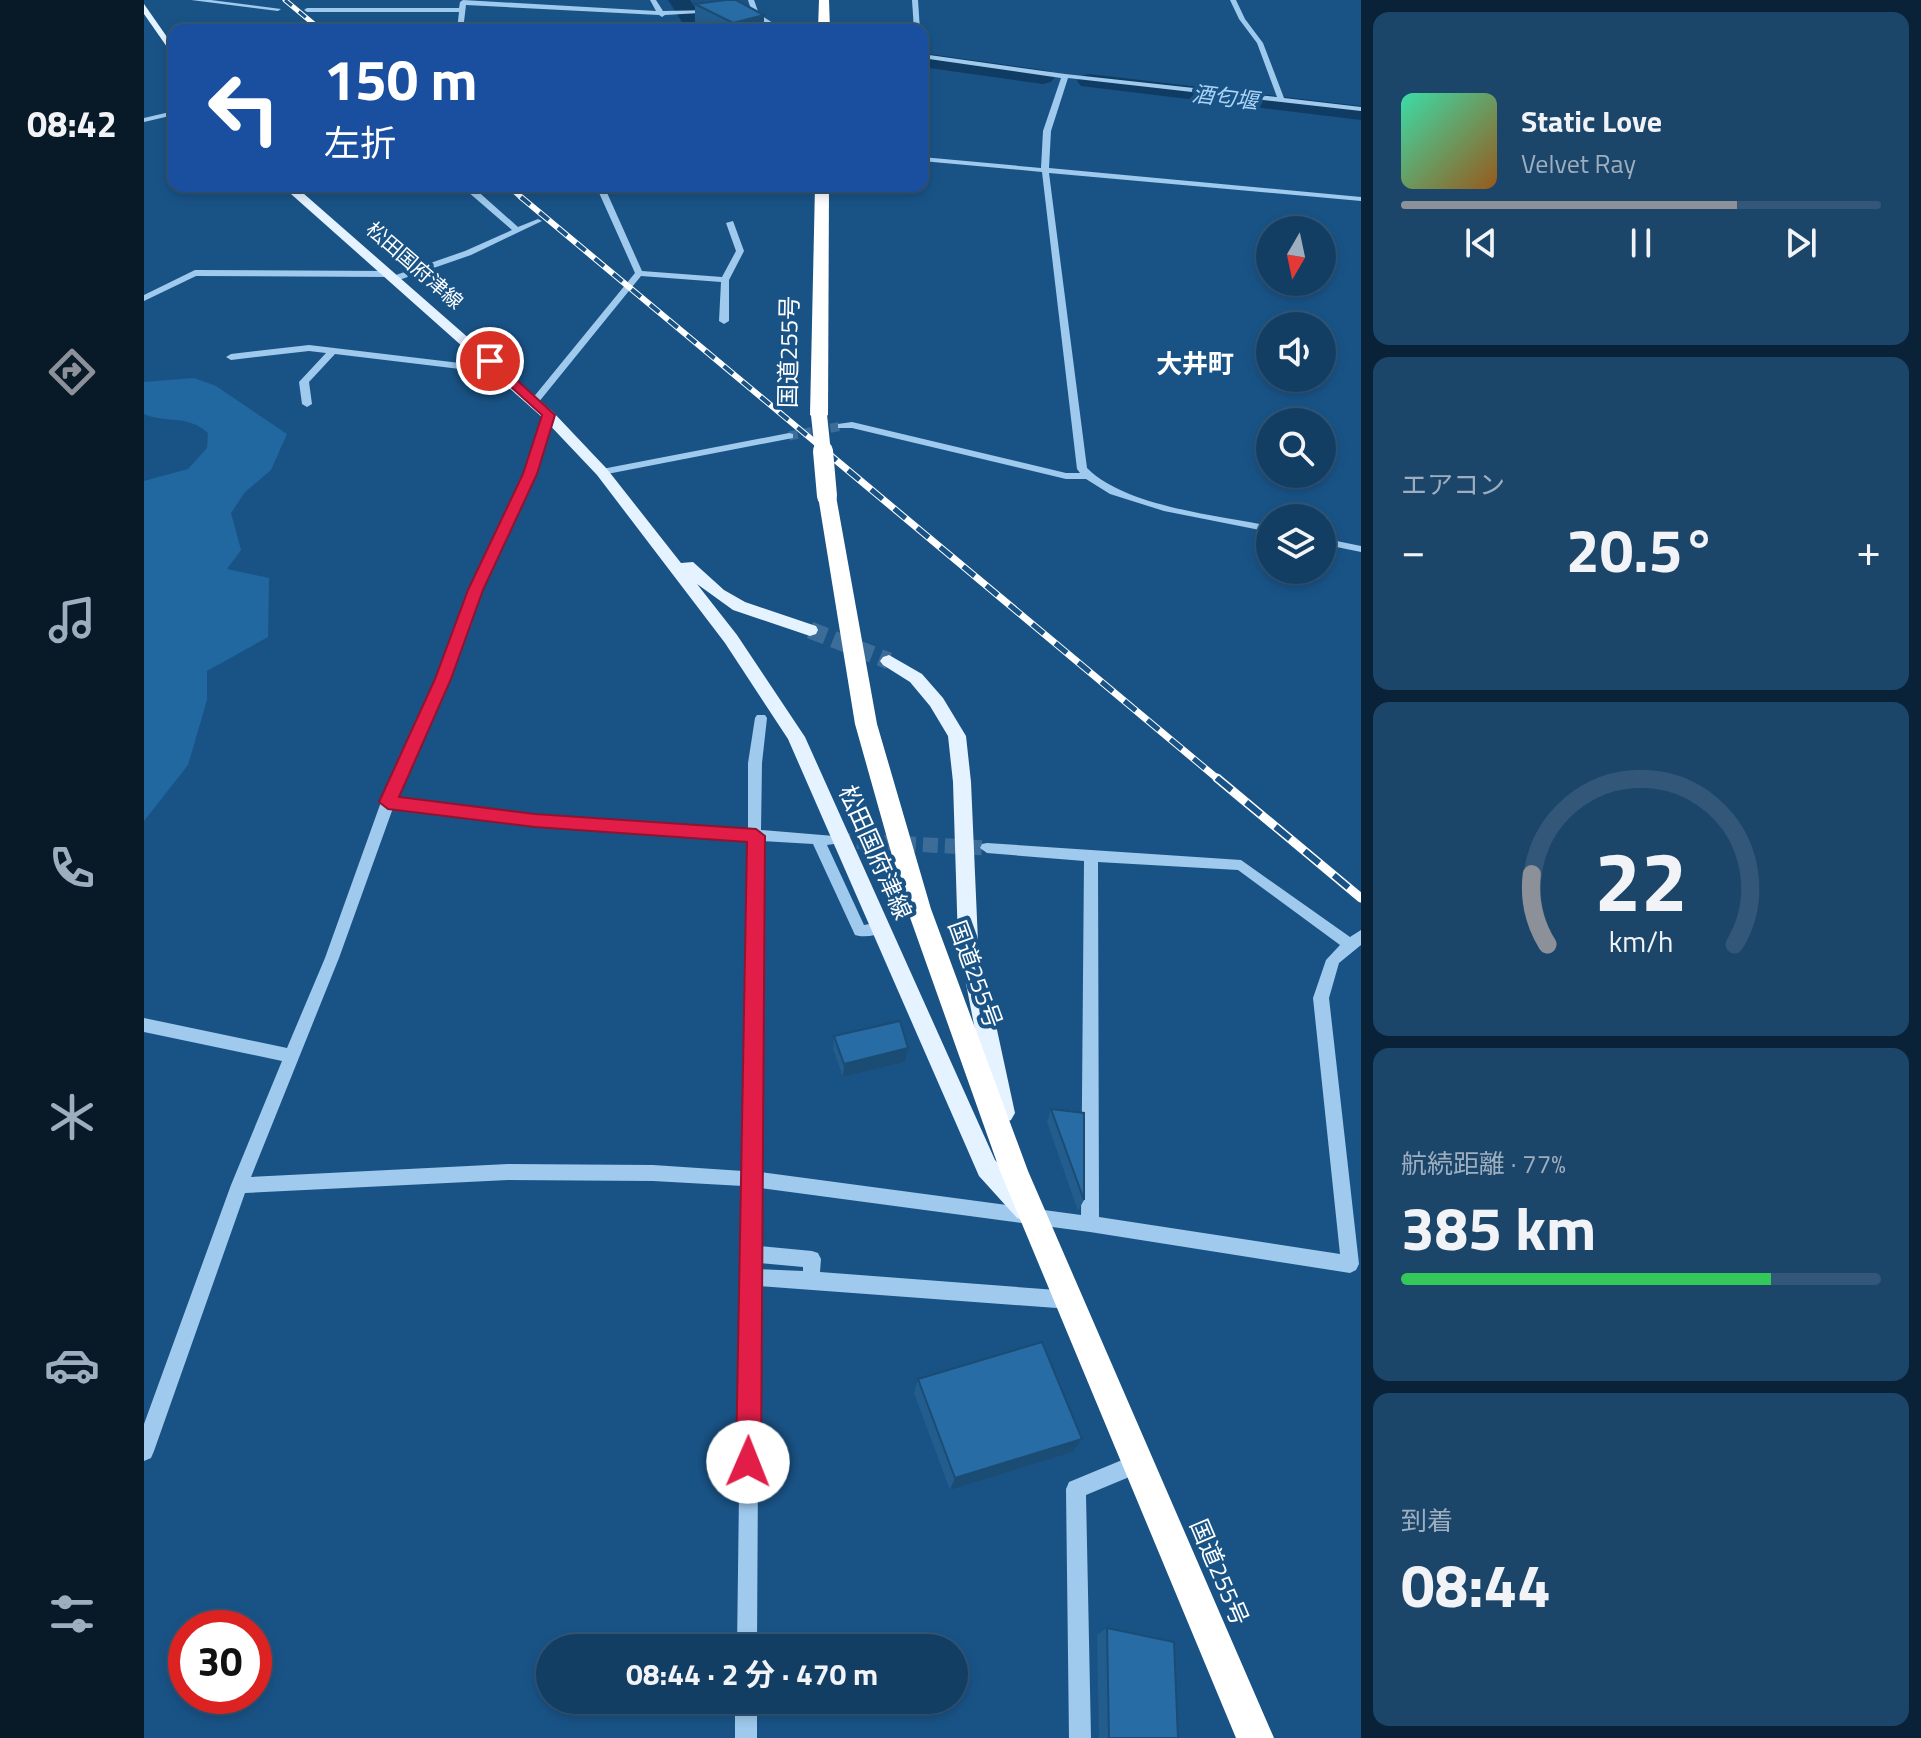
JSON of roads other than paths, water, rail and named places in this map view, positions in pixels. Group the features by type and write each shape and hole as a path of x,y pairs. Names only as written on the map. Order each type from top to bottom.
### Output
{"highway":[{"path":"824,0 824,24"},
{"name":"国道255号","path":"822,192 819,415 827,496 866,724 885,796 919,909 1014,1171 1255,1738"}],"main road":[{"path":"144,7 168,45"},
{"name":"松田国府津線","path":"295,192 535,401 602,472 731,639 796,737 987,1168 1034,1219"},
{"name":"松田国府津線","path":"641,521 718,594 739,606 810,630"},
{"path":"889,661 916,678 937,702 957,736 968,942 1014,1171"}],"street":[{"path":"194,0 282,9 267,0"},
{"path":"328,10 338,0"},
{"path":"653,0 666,15"},
{"path":"751,0 752,10"},
{"path":"915,0 917,24"},
{"path":"1233,0 1242,19 1260,43 1281,99"},
{"path":"307,10 566,4 666,15 721,12"},
{"path":"736,11 752,10 772,24"},
{"path":"928,57 1065,76 1361,109"},
{"path":"1065,76 1047,131 1045,169 1082,469 1086,476"},
{"path":"144,120 168,114"},
{"path":"928,159 1361,199"},
{"path":"473,192 517,230"},
{"path":"603,192 639,273"},
{"path":"144,298 195,273 392,276 468,253 538,221"},
{"path":"724,321 725,280 740,251 730,223"},
{"path":"639,273 725,280"},
{"path":"535,401 639,273"},
{"path":"231,357 309,348 460,366 490,361"},
{"path":"307,404 304,382 333,351"},
{"path":"144,1451 239,1185 292,1056 388,802 443,679 475,590 530,474 548,415"},
{"path":"842,426 852,425 1066,476 1086,476 1121,496 1256,526"},
{"path":"602,472 789,436"},
{"path":"1336,544 1361,549"},
{"path":"747,1634 755,763 761,718"},
{"path":"388,802 535,820 824,840 860,931 881,928"},
{"path":"239,1185 508,1172 653,1173 751,1179 1034,1219 1090,1224 1355,1265 1321,998 1333,960 1355,940 1241,865 987,848"},
{"path":"1090,1224 1091,856"},
{"path":"144,1025 292,1056"},
{"path":"750,1254 812,1259 811,1280"},
{"path":"750,1277 1070,1300"},
{"path":"1080,1738 1076,1489 1139,1463"},
{"path":"746,1714 746,1738"}],"waterway":[{"name":"酒匂堰","path":"679,0 693,24"},
{"name":"酒匂堰","path":"928,61 1043,77"},
{"name":"酒匂堰","path":"1089,81 1361,113"}],"tunnel":[{"path":"789,436 842,426"},
{"path":"810,630 889,661"},
{"path":"835,840 987,848"}],"railway":[{"path":"285,0 314,24"},
{"path":"515,192 523,199"},
{"path":"521,197 828,453"},
{"path":"825,451 1219,780"},
{"path":"1217,778 1361,898"}],"district":[{"name":"大井町","path":"1195,363"}]}
